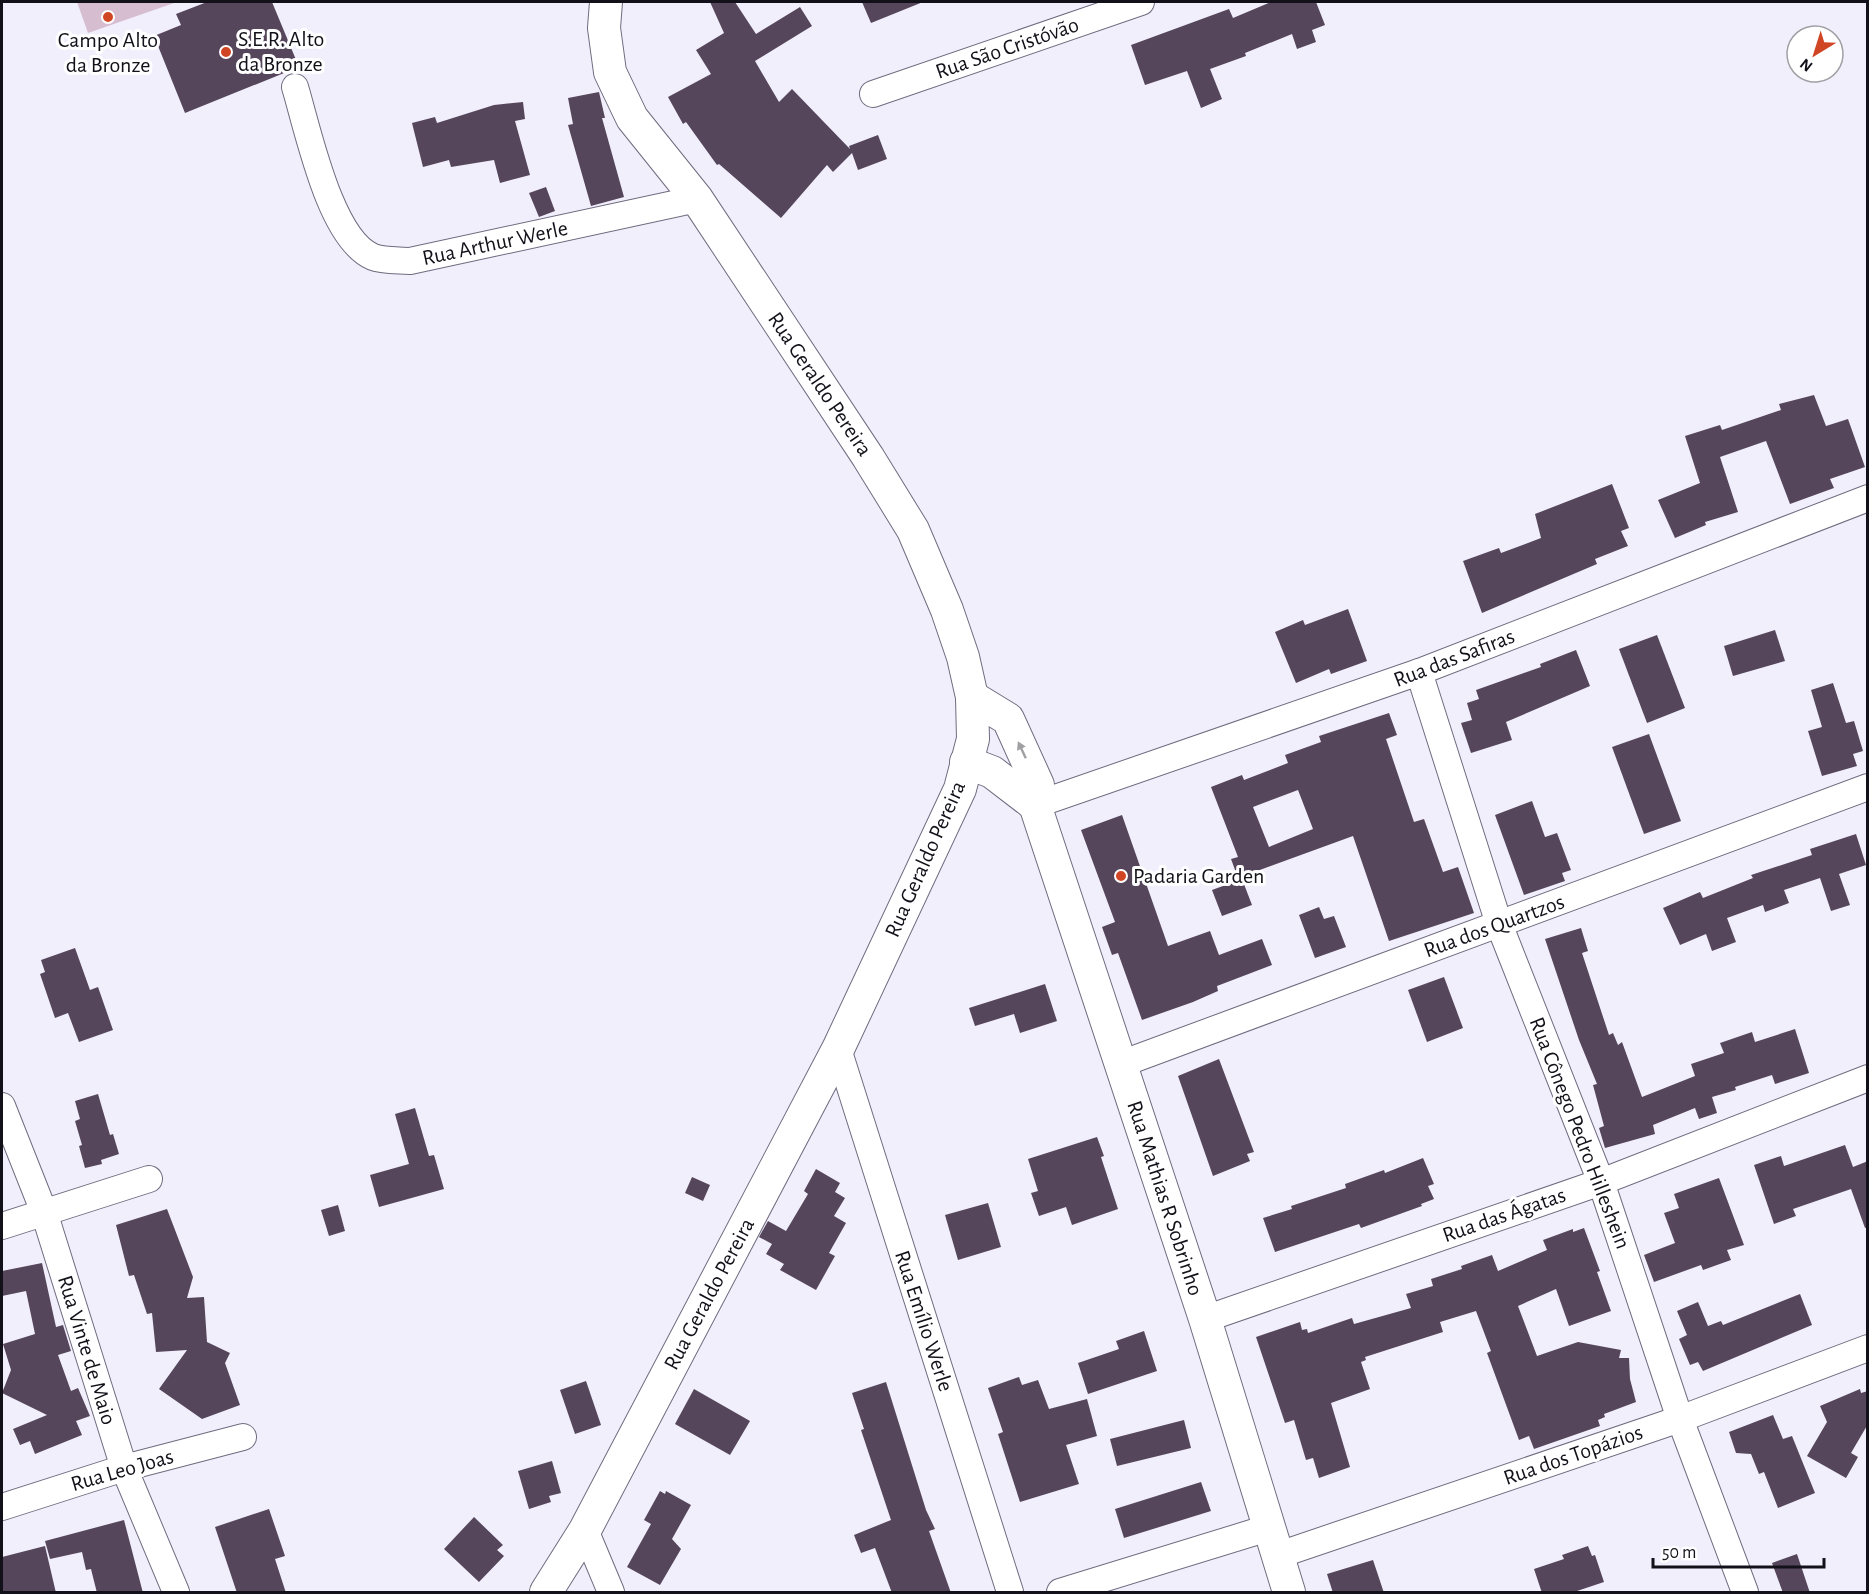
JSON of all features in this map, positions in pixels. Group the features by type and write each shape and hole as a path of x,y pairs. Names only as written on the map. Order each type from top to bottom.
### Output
{"main road":[{"name":"Rua Geraldo Pereira","path":"546,1593 585,1530 838,1049 960,789 973,739 972,697 963,657 947,610 912,530 868,457 697,199 632,118 610,72 604,28 606,2"},
{"name":"Rua Mathias R Sobrinho","path":"972,697 1008,719 1038,785 1035,805 1205,1319 1289,1593"},
{"path":"966,762 992,772 1035,805"}],"street":[{"name":"Rua São Cristóvão","path":"873,93 1141,2"},
{"name":"Rua Arthur Werle","path":"295,87 330,200 346,234 373,257 410,261 697,199"},
{"name":"Rua das Safiras","path":"1035,805 1419,672 1868,498"},
{"name":"Rua Cônego Pedro Hilleshein","path":"1419,672 1499,924 1601,1182 1680,1419 1745,1593"},
{"name":"Rua dos Quartzos","path":"1121,1064 1868,788"},
{"name":"Rua Emílio Werle","path":"838,1049 1010,1593"},
{"name":"Rua das Ágatas","path":"1205,1319 1601,1182 1868,1078"},
{"name":"Rua Vinte de Maio","path":"2,1106 44,1212 124,1468 176,1593"},
{"path":"2,1226 149,1179"},
{"name":"Rua dos Topázios","path":"1060,1593 1272,1542 1680,1419 1868,1348"},
{"name":"Rua Leo Joas","path":"2,1507 124,1468 243,1437"},
{"path":"585,1530 611,1593"}],"shaded area":[{"name":"Campo Alto da Bronze","path":"77,2 177,2 88,33"}],"building":[{"name":"S.E.R. Alto da Bronze","path":"207,2 272,2 299,67 185,113 154,36 181,25 176,14"},
{"path":"710,2 735,2 756,34 800,7 812,26 755,61 779,102 792,89 850,149 849,146 878,135 887,159 858,170 852,153 833,172 827,165 781,218 719,164 717,165 686,122 683,124 668,97 711,74 696,50 724,33"},
{"path":"862,2 923,2 871,23"},
{"path":"1271,2 1316,2 1325,25 1312,30 1316,42 1297,49 1292,34 1245,53 1246,56 1210,69 1222,99 1201,108 1187,71 1145,85 1131,45 1229,9 1233,18"},
{"path":"599,92 605,118 602,118 624,197 591,206 568,125 573,124 568,98"},
{"path":"523,102 525,119 515,121 530,175 500,183 494,160 451,167 449,160 423,167 412,123 435,117 437,123 494,105"},
{"path":"546,187 555,211 539,217 529,193"},
{"path":"1814,395 1826,426 1848,419 1865,467 1830,479 1834,488 1790,504 1766,441 1720,457 1738,512 1705,522 1706,525 1675,538 1658,500 1700,483 1685,436 1720,425 1722,430 1781,410 1779,404"},
{"path":"1612,484 1629,528 1621,531 1628,546 1595,559 1597,564 1482,613 1463,561 1499,548 1501,553 1541,538 1535,514"},
{"path":"1348,609 1367,661 1331,674 1329,669 1296,683 1275,632 1303,620 1305,625"},
{"path":"1775,630 1785,661 1733,676 1724,646"},
{"path":"1657,635 1685,708 1647,723 1619,649"},
{"path":"1576,650 1590,686 1506,722 1512,740 1471,753 1461,723 1472,720 1467,703 1479,699 1476,690 1541,667 1540,664"},
{"path":"1833,683 1846,723 1854,721 1863,751 1853,754 1857,766 1822,776 1808,731 1822,727 1811,690"},
{"path":"1389,713 1397,735 1386,739 1414,822 1424,819 1443,872 1458,867 1474,913 1389,941 1353,836 1238,878 1231,859 1238,857 1211,787 1242,775 1244,780 1288,763 1285,755 1321,742 1319,736","holes":["1298,790 1313,829 1269,847 1253,807"]},
{"path":"1649,734 1681,821 1644,834 1612,747"},
{"path":"1532,801 1545,837 1557,833 1571,870 1562,873 1565,881 1524,895 1495,815"},
{"name":"Padaria Garden","path":"1122,815 1168,946 1210,931 1219,955 1262,939 1272,965 1217,986 1218,991 1193,1002 1142,1020 1118,953 1112,955 1102,927 1115,922 1081,830"},
{"path":"1856,834 1866,865 1839,874 1850,905 1831,911 1820,878 1784,890 1789,903 1765,912 1763,905 1727,918 1736,942 1712,951 1706,934 1680,945 1663,908 1700,892 1703,898 1753,878 1751,875 1812,855 1810,849"},
{"path":"1242,879 1252,905 1222,916 1212,890"},
{"path":"1319,907 1324,919 1334,916 1346,947 1315,958 1299,915"},
{"path":"1581,928 1588,951 1582,953 1609,1035 1613,1033 1618,1045 1622,1042 1642,1097 1695,1076 1691,1064 1724,1053 1720,1043 1752,1032 1755,1042 1795,1029 1809,1073 1775,1084 1772,1075 1735,1087 1736,1090 1712,1097 1717,1113 1699,1119 1695,1108 1653,1125 1655,1134 1605,1148 1599,1128 1604,1126 1593,1085 1597,1084 1579,1040 1545,939"},
{"path":"75,948 90,990 98,987 113,1030 79,1042 68,1013 55,1018 40,974 45,972 41,960"},
{"path":"1444,977 1463,1028 1427,1042 1408,990"},
{"path":"1045,984 1057,1021 1020,1033 1014,1014 975,1026 969,1008"},
{"path":"1219,1059 1254,1152 1247,1154 1250,1161 1213,1176 1178,1076"},
{"path":"98,1094 110,1135 113,1134 119,1154 101,1160 102,1164 85,1168 79,1146 82,1145 75,1121 80,1119 75,1101"},
{"path":"415,1108 429,1156 434,1155 444,1189 379,1207 370,1175 409,1164 395,1114"},
{"path":"1097,1137 1118,1209 1072,1225 1066,1207 1039,1216 1031,1193 1038,1191 1028,1159"},
{"path":"1845,1145 1853,1167 1868,1161 1868,1227 1865,1228 1851,1189 1793,1209 1796,1216 1774,1224 1754,1165 1781,1156 1784,1166"},
{"path":"1423,1158 1434,1184 1428,1186 1434,1199 1421,1204 1422,1206 1361,1228 1359,1224 1275,1252 1263,1218 1346,1188 1345,1184 1384,1170 1385,1173"},
{"path":"816,1169 840,1183 835,1192 845,1198 834,1216 846,1223 829,1253 835,1256 816,1290 780,1270 784,1264 766,1254 772,1244 759,1237 768,1221 786,1231 808,1194 804,1191"},
{"path":"692,1177 710,1185 703,1201 685,1193"},
{"path":"1719,1178 1744,1245 1727,1250 1731,1260 1703,1270 1701,1265 1654,1282 1644,1255 1675,1243 1664,1213 1679,1208 1674,1194"},
{"path":"988,1203 1001,1247 958,1260 945,1215"},
{"path":"338,1205 345,1231 329,1236 321,1210"},
{"path":"167,1209 193,1277 187,1298 204,1297 207,1342 230,1353 225,1363 240,1405 202,1419 159,1389 187,1350 156,1352 152,1313 147,1314 134,1275 129,1276 116,1225"},
{"path":"1584,1228 1600,1271 1597,1272 1611,1311 1569,1326 1556,1289 1518,1306 1537,1356 1578,1342 1621,1350 1619,1358 1629,1358 1630,1379 1636,1402 1604,1414 1605,1417 1598,1420 1600,1426 1534,1449 1529,1436 1519,1440 1487,1353 1491,1351 1476,1311 1440,1322 1443,1332 1365,1357 1366,1360 1361,1362 1370,1389 1331,1403 1350,1467 1319,1478 1313,1458 1306,1460 1294,1420 1285,1423 1256,1337 1300,1322 1302,1330 1307,1329 1308,1333 1352,1318 1354,1324 1411,1308 1406,1294 1433,1286 1431,1279 1462,1269 1461,1266 1492,1255 1498,1271 1547,1250 1543,1240 1573,1229 1573,1232"},
{"path":"42,1263 56,1327 63,1325 71,1351 58,1355 71,1391 78,1388 90,1416 76,1421 82,1435 35,1454 30,1441 20,1445 13,1429 47,1415 2,1393 11,1370 3,1344 35,1334 26,1291 2,1296 2,1271"},
{"path":"1800,1294 1812,1325 1703,1371 1698,1362 1690,1365 1679,1339 1687,1335 1677,1311 1698,1302 1708,1326 1721,1321 1723,1325"},
{"path":"1144,1331 1157,1371 1088,1394 1078,1363 1119,1349 1116,1341"},
{"path":"1019,1377 1022,1385 1038,1380 1049,1409 1087,1399 1097,1436 1066,1445 1079,1484 1020,1502 998,1434 1003,1432 988,1388"},
{"path":"586,1381 601,1425 575,1434 560,1390"},
{"path":"886,1382 926,1510 935,1529 929,1531 951,1593 892,1593 875,1548 861,1553 854,1535 891,1520 861,1430 864,1429 852,1393"},
{"path":"694,1389 750,1421 730,1455 675,1424"},
{"path":"1860,1389 1861,1393 1868,1391 1868,1424 1851,1453 1858,1457 1846,1478 1807,1456 1827,1422 1820,1406"},
{"path":"1773,1415 1783,1439 1792,1436 1815,1493 1778,1508 1764,1472 1759,1474 1751,1454 1736,1453 1729,1432"},
{"path":"1184,1420 1191,1448 1117,1466 1110,1439"},
{"path":"552,1461 561,1493 549,1496 551,1502 529,1509 518,1471"},
{"path":"1201,1482 1211,1511 1124,1538 1115,1509"},
{"path":"660,1491 665,1494 666,1491 691,1505 672,1539 681,1549 660,1585 627,1567 651,1524 644,1520"},
{"path":"269,1509 285,1556 275,1559 286,1593 237,1593 215,1527"},
{"path":"474,1517 503,1545 497,1550 504,1556 479,1582 444,1549"},
{"path":"124,1520 143,1593 97,1593 91,1569 86,1570 82,1552 50,1559 45,1541"},
{"path":"45,1546 56,1593 2,1593 2,1557"},
{"path":"1588,1546 1592,1556 1595,1555 1604,1582 1571,1593 1542,1593 1534,1569 1564,1559 1562,1555"},
{"path":"1797,1554 1810,1593 1783,1593 1772,1563"},
{"path":"1373,1560 1384,1593 1333,1593 1327,1574"}],"place":[{"name":"Campo Alto da Bronze","path":"108,17"},
{"name":"S.E.R. Alto da Bronze","path":"226,52"},
{"name":"Padaria Garden","path":"1121,876"}]}
